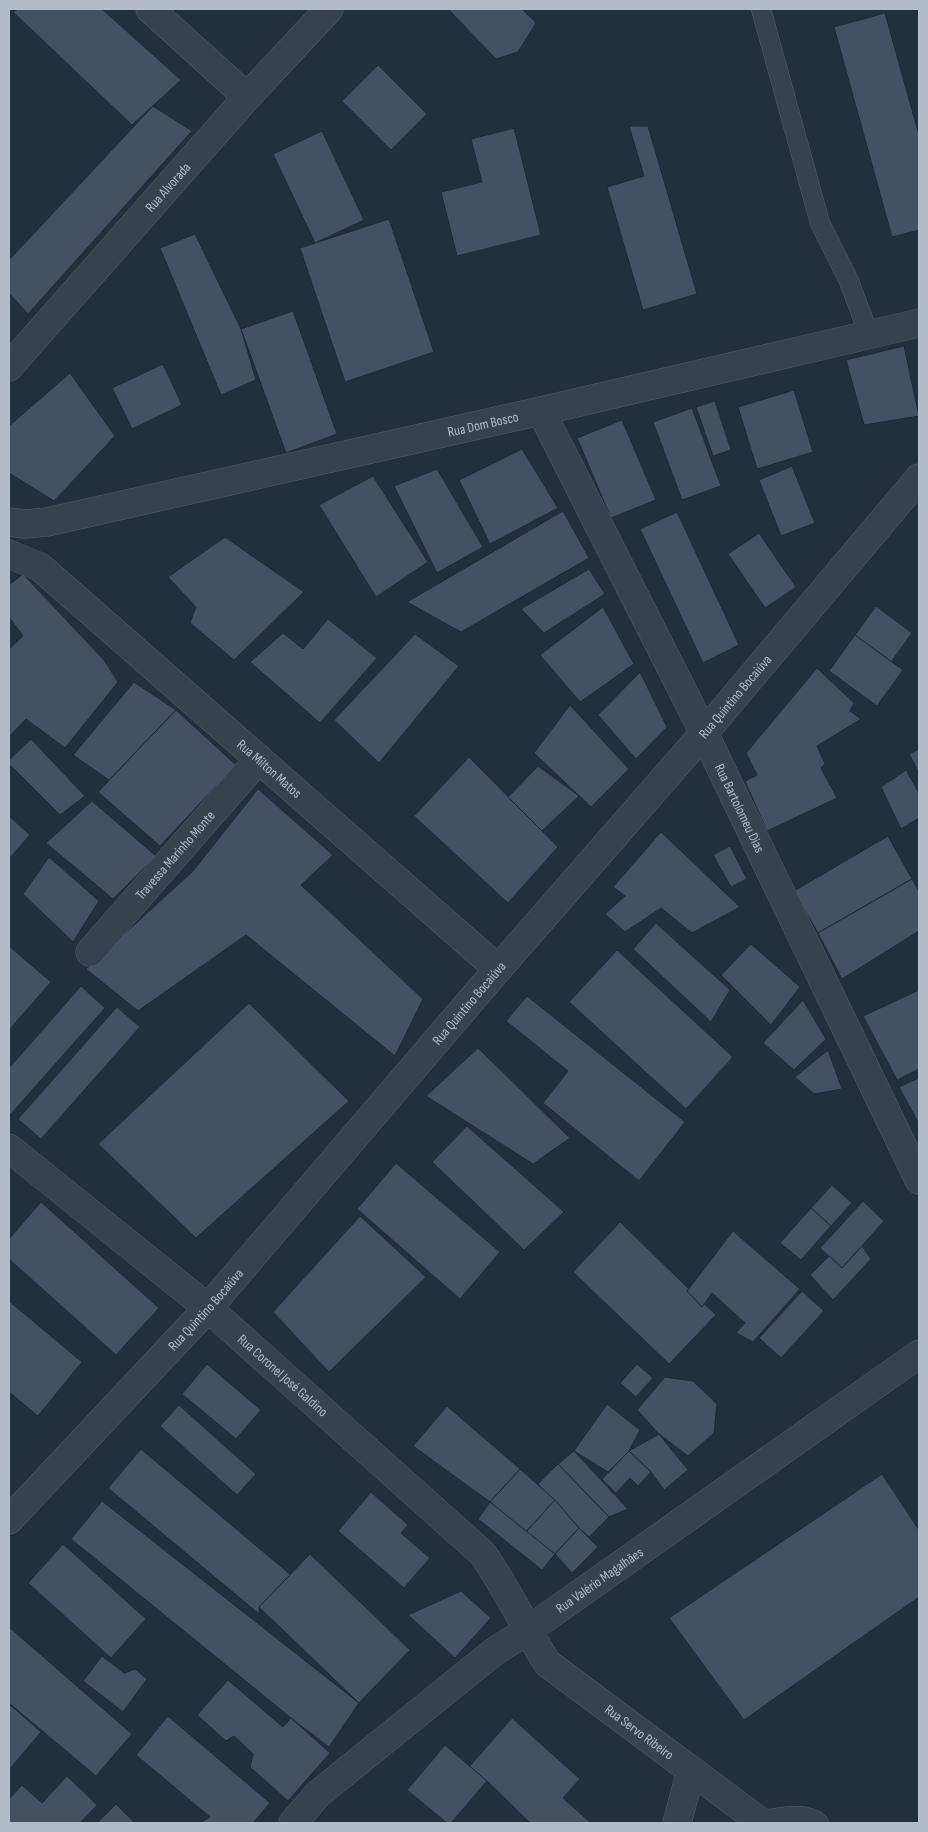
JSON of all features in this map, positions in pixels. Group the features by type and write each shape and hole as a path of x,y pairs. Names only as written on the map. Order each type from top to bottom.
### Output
{"street":[{"path":"150,9 247,97"},
{"name":"Rua Alvorada","path":"9,367 247,97 328,9"},
{"name":"Rua Dom Bosco","path":"9,522 25,524 40,544 541,411 919,323"},
{"name":"Rua Bartolomeu Dias","path":"541,411 704,733 919,1180"},
{"name":"Rua Quintino Bocaiúva","path":"9,1520 208,1308 498,969 704,733 919,478"},
{"name":"Rua Milton Matos","path":"9,554 40,544 259,759 498,969"},
{"name":"Travessa Marinho Monte","path":"90,952 259,759"},
{"name":"Rua Coronel José Galdino","path":"9,1148 208,1308 483,1554 506,1590 527,1631"},
{"name":"Rua Valério Magalhães","path":"293,1823 318,1794 495,1651 527,1631 919,1354"},
{"name":"Rua Servo Ribeiro","path":"527,1631 547,1663 760,1822"},
{"path":"677,1823 691,1770"}],"lane":[{"path":"761,9 820,223 849,281 869,335"},
{"path":"760,1822 805,1817 814,1819 819,1823"}],"building":[{"path":"18,9 102,9 181,80 132,125 13,12"},
{"path":"448,9 522,9 536,23 518,52 496,59"},
{"path":"885,13 919,135 919,230 892,237 834,27"},
{"path":"378,65 427,114 391,150 342,101"},
{"path":"153,106 192,131 28,314 9,293 9,260"},
{"path":"629,126 648,126 697,294 643,310 607,187 644,176"},
{"path":"514,128 541,235 457,256 441,192 482,182 471,139"},
{"path":"322,131 364,220 315,243 273,154"},
{"path":"389,219 434,352 345,382 300,248"},
{"path":"195,234 241,329 256,380 221,395 160,248"},
{"path":"293,311 337,434 286,453 241,329"},
{"path":"904,346 919,416 864,425 846,360"},
{"path":"163,364 182,405 132,429 112,388"},
{"path":"70,373 115,436 54,501 9,473 9,426"},
{"path":"794,390 813,452 757,469 738,407"},
{"path":"715,401 731,450 713,456 696,407"},
{"path":"692,408 721,486 682,500 653,422"},
{"path":"622,420 656,500 611,518 577,438"},
{"path":"522,449 558,508 490,544 459,480"},
{"path":"792,466 815,523 781,536 759,480"},
{"path":"437,469 483,547 437,573 394,486"},
{"path":"373,476 428,562 376,597 319,505"},
{"path":"563,511 589,558 461,632 407,602"},
{"path":"677,512 739,645 703,663 640,529"},
{"path":"759,533 796,587 765,608 728,554"},
{"path":"225,537 304,592 234,660 190,623 196,607 168,577"},
{"path":"589,569 605,594 544,633 521,609"},
{"path":"23,574 104,660 118,682 65,748 26,719 9,737 9,649 23,636 9,617 9,585"},
{"path":"876,606 912,633 891,662 855,635"},
{"path":"603,607 634,664 580,702 540,655"},
{"path":"328,619 377,658 320,723 250,662 283,633 303,649"},
{"path":"415,634 459,666 379,763 334,720"},
{"path":"855,635 903,670 877,706 829,671"},
{"path":"817,668 854,703 850,711 861,719 817,746 825,764 821,768 837,798 767,831 745,781 757,775 746,753"},
{"path":"640,672 667,727 636,759 598,715"},
{"path":"134,682 176,710 109,780 73,755"},
{"path":"570,705 629,769 591,807 534,753"},
{"path":"176,710 236,765 160,846 98,792"},
{"path":"31,739 85,796 60,815 9,764 9,760"},
{"path":"919,749 919,773 909,754"},
{"path":"469,757 558,847 508,903 414,816"},
{"path":"538,766 579,796 542,831 508,797"},
{"path":"906,770 919,793 919,818 901,829 881,787"},
{"path":"258,789 333,855 301,885 423,999 395,1056 246,935 138,1011 86,969 193,871"},
{"path":"92,801 156,856 113,899 46,843"},
{"path":"9,816 30,835 9,859"},
{"path":"661,832 740,907 692,933 661,908 625,932 605,914 625,896 613,887"},
{"path":"888,836 912,879 818,933 794,891"},
{"path":"730,846 747,879 731,887 713,855"},
{"path":"49,857 99,901 73,942 23,894"},
{"path":"912,879 919,891 919,931 842,979 818,933"},
{"path":"656,923 730,990 711,1022 633,949"},
{"path":"751,944 800,987 771,1025 721,975"},
{"path":"9,946 51,982 9,1030"},
{"path":"617,950 733,1057 686,1109 569,1002"},
{"path":"81,986 105,1008 10,1115 9,1068"},
{"path":"919,990 919,1069 897,1080 863,1016"},
{"path":"527,996 685,1122 639,1181 543,1103 568,1071 506,1021"},
{"path":"803,1000 826,1039 794,1070 763,1043"},
{"path":"249,1003 349,1101 196,1238 98,1144"},
{"path":"117,1007 140,1027 41,1139 18,1119"},
{"path":"478,1048 570,1138 533,1164 426,1096"},
{"path":"828,1050 842,1089 814,1094 795,1077"},
{"path":"919,1078 919,1124 899,1087"},
{"path":"467,1126 564,1212 524,1250 432,1162"},
{"path":"396,1163 500,1252 460,1299 357,1209"},
{"path":"832,1185 852,1203 831,1226 811,1208"},
{"path":"863,1201 884,1221 842,1268 820,1248"},
{"path":"41,1202 159,1308 116,1355 9,1259 9,1239"},
{"path":"811,1208 831,1226 801,1260 780,1243"},
{"path":"360,1216 426,1277 329,1372 273,1312"},
{"path":"620,1222 716,1315 669,1364 573,1272"},
{"path":"733,1231 800,1289 753,1342 736,1333 745,1323 712,1293 702,1307 687,1291"},
{"path":"862,1246 871,1259 833,1300 810,1275 829,1256 842,1268"},
{"path":"802,1291 824,1311 781,1358 759,1338"},
{"path":"9,1301 82,1362 38,1416 9,1392"},
{"path":"207,1364 261,1410 236,1439 182,1394"},
{"path":"637,1364 653,1378 636,1397 620,1383"},
{"path":"665,1377 693,1381 717,1404 714,1433 688,1456 659,1434 637,1410"},
{"path":"607,1404 640,1430 629,1451 608,1472 574,1451"},
{"path":"179,1405 256,1474 237,1495 160,1426"},
{"path":"447,1406 520,1469 490,1502 413,1446"},
{"path":"659,1434 688,1470 664,1490 651,1472 629,1451"},
{"path":"141,1449 291,1575 259,1607 259,1614 108,1488"},
{"path":"574,1451 628,1509 609,1517 558,1464"},
{"path":"629,1451 651,1472 638,1486 630,1478 616,1493 602,1479"},
{"path":"558,1464 609,1517 589,1537 538,1484"},
{"path":"520,1469 555,1500 525,1533 490,1502"},
{"path":"882,1474 919,1530 919,1597 744,1720 669,1618"},
{"path":"371,1492 408,1525 401,1533 430,1558 404,1588 338,1531"},
{"path":"555,1500 579,1528 555,1554 525,1533"},
{"path":"102,1501 359,1703 329,1747 71,1539"},
{"path":"490,1502 555,1554 542,1570 478,1519"},
{"path":"579,1528 598,1547 572,1573 555,1554"},
{"path":"63,1544 146,1619 111,1658 28,1583"},
{"path":"310,1554 410,1650 359,1703 259,1607"},
{"path":"461,1591 491,1618 455,1658 408,1615"},
{"path":"9,1627 132,1734 96,1776 9,1703"},
{"path":"102,1656 124,1673 135,1669 147,1679 123,1712 83,1681"},
{"path":"228,1680 283,1727 291,1718 330,1753 288,1801 250,1767 253,1754 234,1736 226,1741 197,1715"},
{"path":"9,1704 41,1732 9,1770"},
{"path":"168,1716 270,1803 253,1823 200,1823 210,1817 136,1755"},
{"path":"512,1718 580,1779 563,1798 591,1823 530,1823 487,1781 468,1768"},
{"path":"445,1745 487,1781 451,1823 447,1823 407,1790"},
{"path":"67,1776 97,1805 80,1823 9,1823 9,1799 22,1785 42,1803"},
{"path":"116,1804 135,1823 97,1823"}]}
